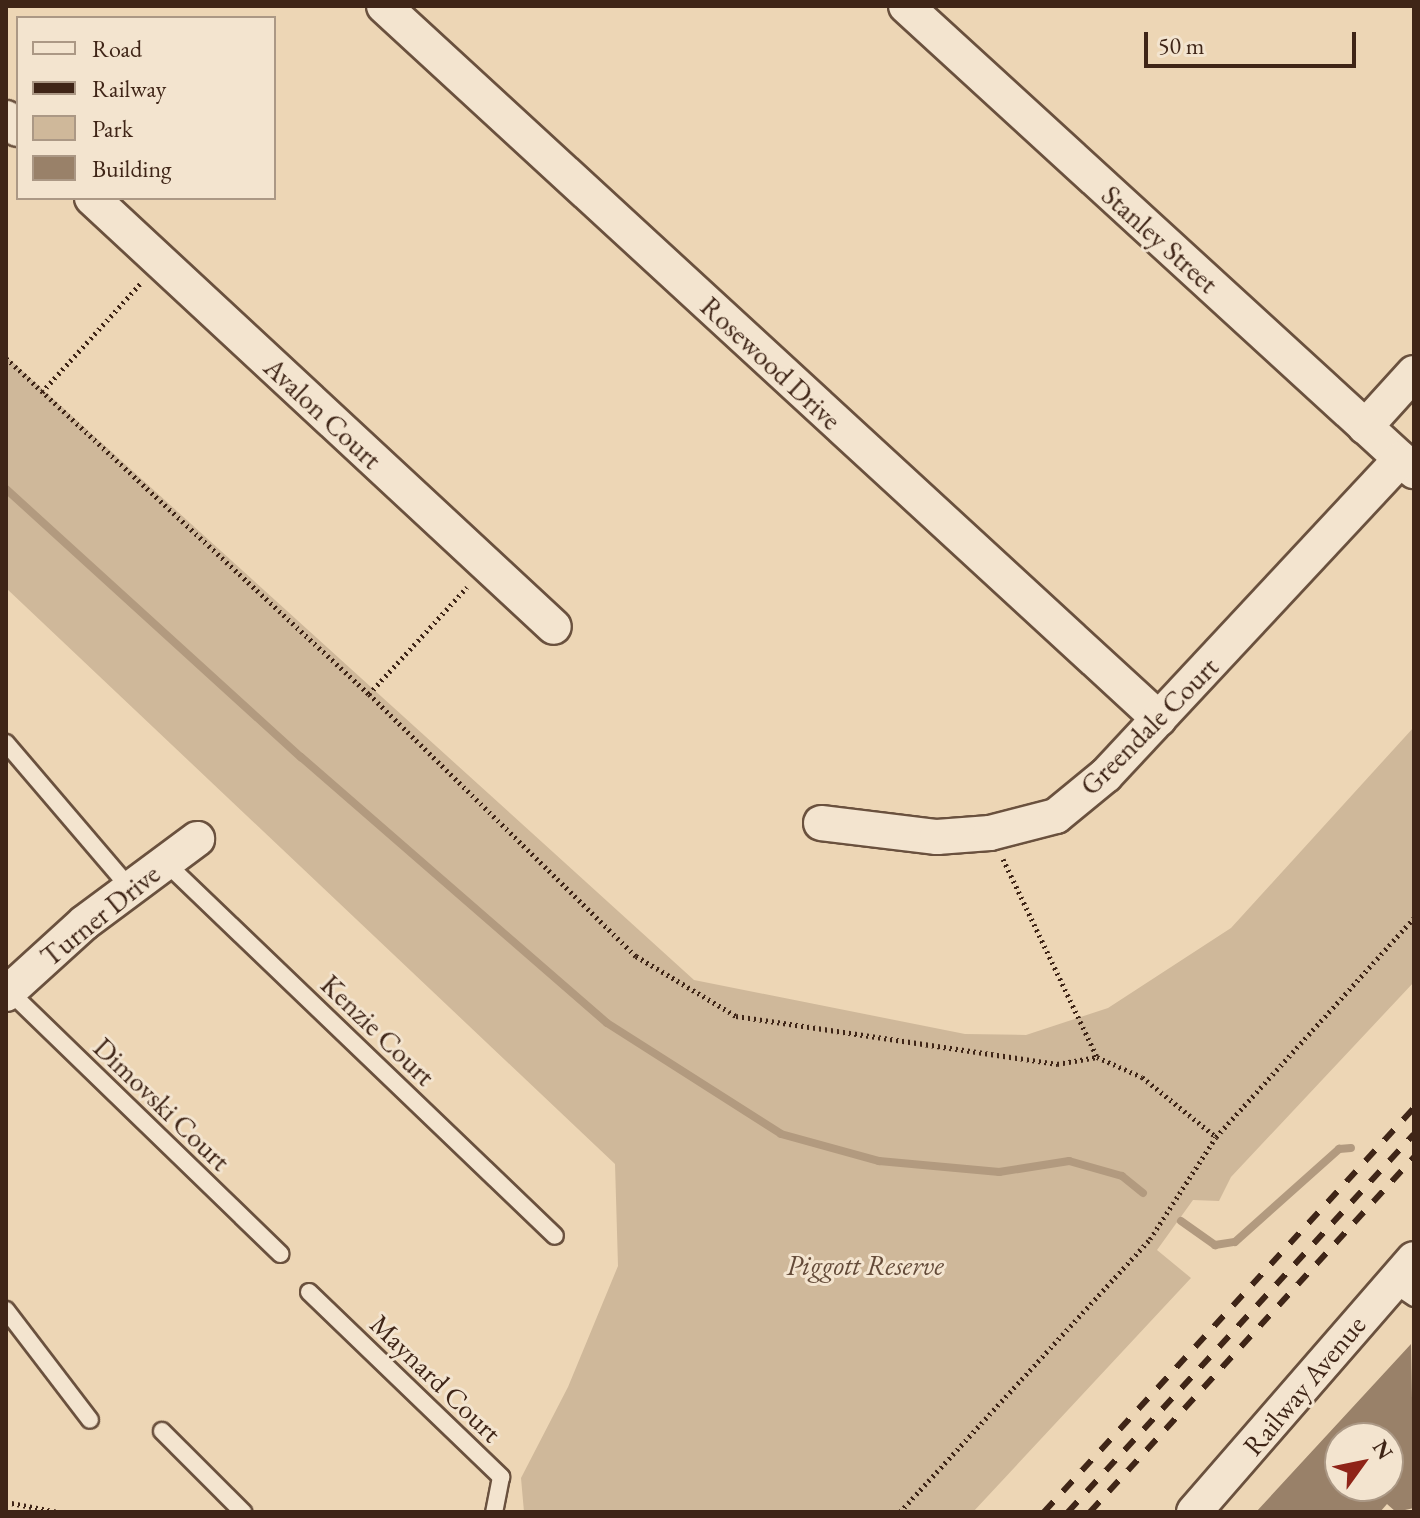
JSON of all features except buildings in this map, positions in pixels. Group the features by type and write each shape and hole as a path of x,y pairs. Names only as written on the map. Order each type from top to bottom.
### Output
{"street":[{"name":"Rosewood Drive","path":"384,6 1159,719"},
{"name":"Stanley Street","path":"906,6 1408,465"},
{"name":"Avalon Court","path":"94,200 554,627"},
{"path":"1365,427 1414,373"},
{"name":"Greendale Court","path":"821,823 937,837 990,833 1056,816 1159,719 1408,465"},
{"name":"Turner Drive","path":"7,992 130,888 197,839"},
{"name":"Railway Avenue","path":"1194,1512 1407,1280"}],"lane":[{"path":"6,743 130,888"},
{"name":"Kenzie Court","path":"165,862 555,1236"},
{"name":"Dimovski Court","path":"7,992 280,1254"},
{"name":"Maynard Court","path":"309,1292 501,1477 494,1512"},
{"path":"6,1310 90,1420"},
{"path":"162,1431 243,1512"}],"path":[{"path":"42,392 161,262"},
{"path":"6,358 369,694 636,956 736,1016 1057,1064 1097,1057 1142,1077 1216,1137"},
{"path":"369,694 469,584 502,579"},
{"path":"990,833 1097,1057"},
{"path":"900,1512 1150,1239 1216,1137 1414,918"},
{"path":"6,1502 58,1512"}],"green space":[{"name":"Piggott Reserve","path":"6,356 694,980 965,1034 1026,1035 1108,1008 1231,928 1414,727 1414,982 1231,1177 1219,1201 1193,1200 1157,1250 1191,1278 973,1512 524,1512 521,1478 568,1387 618,1266 615,1164 6,588"}],"waterway":[{"path":"6,489 301,757 607,1023 781,1134 879,1161 999,1172 1069,1161 1122,1176 1143,1193"},
{"path":"1181,1221 1215,1245 1235,1242 1339,1149 1351,1148"}],"railway":[{"path":"1044,1512 1414,1108"},
{"path":"1068,1512 1414,1134"},
{"path":"1090,1512 1414,1157"}]}
